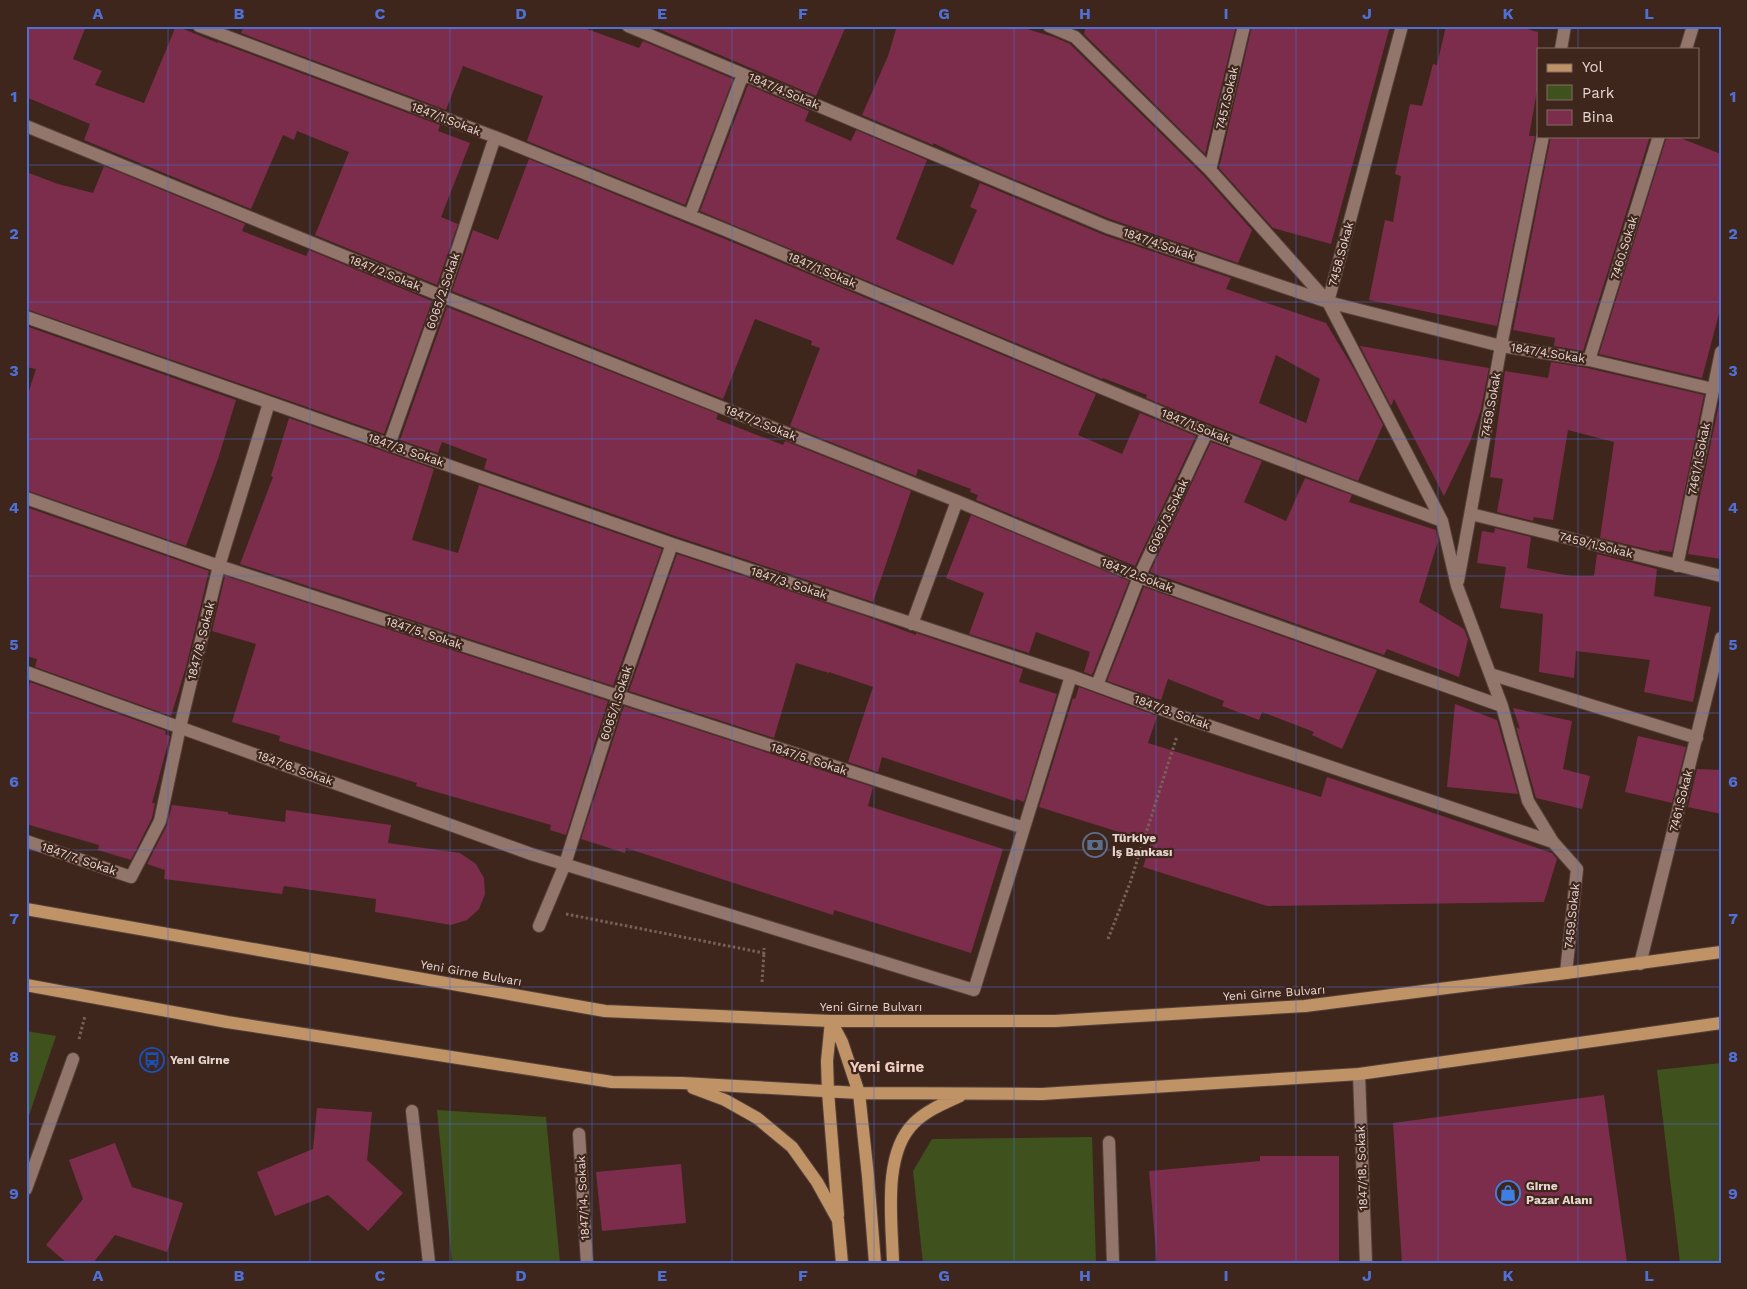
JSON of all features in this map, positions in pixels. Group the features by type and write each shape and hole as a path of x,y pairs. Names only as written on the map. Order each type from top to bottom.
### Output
{"main road":[{"name":"Yeni Girne Bulvarı","path":"26,909 605,1011 831,1021 1055,1021 1305,1006 1566,974 1721,952"},
{"path":"26,985 226,1022 612,1082 682,1083 859,1093 1042,1094 1359,1074 1721,1023"},
{"path":"831,1021 827,1061 828,1092 842,1263"},
{"path":"831,1021 842,1042 859,1093 875,1263"},
{"path":"682,1083 725,1100 757,1118 792,1147 817,1182 838,1220"},
{"path":"893,1263 891,1172 900,1142 914,1123 932,1109 964,1094"}],"street":[{"name":"1847/1.Sokak","path":"199,26 495,137 690,215 1207,432 1442,521"},
{"name":"1847/4.Sokak","path":"628,26 1107,227 1328,302 1502,346 1589,360 1713,388"},
{"path":"1049,26 1077,32 1210,170 1328,302"},
{"name":"7457.Sokak","path":"1210,170 1244,26"},
{"name":"7458.Sokak","path":"1402,26 1328,302 1442,521"},
{"path":"1561,48 1565,26"},
{"path":"1686,48 1693,26"},
{"path":"690,215 743,74"},
{"name":"1847/2.Sokak","path":"26,126 442,296 957,501 1139,577 1502,706"},
{"name":"6065/2.Sokak","path":"389,444 442,296 495,137"},
{"name":"7459.Sokak","path":"1457,586 1543,138"},
{"name":"7460.Sokak","path":"1589,360 1658,138"},
{"name":"1847/3. Sokak","path":"26,317 672,544 1072,676 1184,717 1554,842"},
{"name":"7461/1.Sokak","path":"1677,566 1721,352"},
{"name":"1847/8. Sokak","path":"132,877 160,821 180,727 219,566 269,403"},
{"name":"6065/3.Sokak","path":"1097,685 1139,577 1207,432"},
{"name":"1847/5. Sokak","path":"26,498 219,566 1024,828"},
{"path":"912,624 957,501"},
{"name":"7459/1.Sokak","path":"1471,514 1721,576"},
{"name":"7459.Sokak","path":"1442,521 1457,586 1502,706 1528,801 1554,842 1577,869 1566,974"},
{"name":"6065/1.Sokak","path":"539,926 564,864 618,697 672,544"},
{"name":"7461.Sokak","path":"1640,964 1721,638"},
{"name":"1847/6. Sokak","path":"26,672 531,854 564,864"},
{"path":"1490,674 1697,738"},
{"path":"564,864 974,990 1072,676"},
{"name":"1847/7. Sokak","path":"26,841 132,877"},
{"path":"26,1189 73,1059"},
{"name":"1847/18. Sokak","path":"1359,1074 1366,1263"},
{"path":"412,1111 429,1263"},
{"name":"1847/14. Sokak","path":"579,1134 587,1263"},
{"path":"1109,1142 1112,1263"}],"path":[{"path":"1108,939 1130,883 1184,717"},
{"path":"546,910 764,953"},
{"path":"762,982 767,926"},
{"path":"73,1059 90,997"}],"green space":[{"path":"26,1031 56,1036 26,1124"},
{"path":"1721,1063 1721,1263 1680,1263 1657,1070"},
{"path":"437,1110 546,1117 560,1263 452,1263"},
{"path":"1092,1137 1096,1263 923,1263 913,1171 932,1139"}],"building":[{"path":"26,26 86,26 73,59 102,71 95,85 144,103 176,26 440,125 438,131 470,143 441,217 458,224 437,285 315,235 349,152 297,131 294,140 283,135 251,209 84,140 90,124 26,97"},
{"path":"244,26 579,26 639,48 643,41 733,79 685,205 527,141 543,96 463,66 446,110 241,33"},
{"path":"652,26 846,26 816,96"},
{"path":"897,26 1017,26 1070,44 1204,176 1252,230 1238,263 1110,219 987,168 933,143 933,145 862,115 888,56"},
{"path":"1086,26 1236,26 1205,154 1084,34"},
{"path":"1252,26 1390,26 1331,244 1273,228 1219,168"},
{"path":"1446,26 1515,26 1538,32 1537,91 1529,136 1535,136 1497,326 1369,300 1385,220 1393,222 1401,176 1395,174 1410,104 1422,106 1433,64 1437,65"},
{"path":"748,85 809,111 805,121 851,141 856,130 927,160 896,239 953,265 977,210 970,207 980,183 1104,235 1231,278 1226,289 1326,323 1355,371 1383,425 1358,481 1146,398 1147,395 1102,379 700,211","holes":["1276,355 1320,379 1306,423 1259,403"]},
{"path":"1551,138 1649,138 1583,351 1554,346 1555,338 1513,330"},
{"path":"1666,138 1680,138 1721,154 1721,306 1702,378 1599,354"},
{"path":"529,159 1096,394 1078,435 1122,454 1140,413 1196,436 1135,566 976,500 978,495 970,492 971,489 918,469 916,476 790,426 820,348 811,345 812,341 755,319 723,399 452,291 473,230 498,240"},
{"path":"104,166 245,224 242,231 306,256 309,250 432,301 384,434 26,309 26,172 58,184 93,193"},
{"path":"447,307 718,414 716,419 783,445 785,441 911,491 873,602 675,536 484,469 487,459 442,442 438,453 400,440"},
{"path":"26,326 236,400 218,459 186,546 26,490 26,400 36,369 26,367"},
{"path":"1360,346 1489,368 1481,409 1470,442 1444,496 1394,399 1391,406"},
{"path":"1551,362 1587,368 1704,395 1672,552 1659,550 1659,552 1600,538 1614,442 1568,430 1553,520 1534,517 1533,521 1497,512 1503,479 1490,477 1505,371 1548,378"},
{"path":"1721,394 1721,559 1688,554"},
{"path":"289,418 434,469 412,540 458,553 479,485 662,549 613,686 240,564 273,477 271,476"},
{"path":"1211,442 1262,461 1244,502 1286,521 1305,478 1352,495 1349,502 1436,530 1438,541 1419,602 1464,629 1468,639 1459,677 1387,649 1384,655 1150,572"},
{"path":"26,507 209,571 186,667 171,716 35,667 37,659 26,656"},
{"path":"971,515 1129,581 1092,675 1084,672 1090,652 1036,632 1029,653 969,634 984,593 946,578"},
{"path":"1495,528 1531,537 1527,568 1571,576 1594,576 1597,554 1657,569 1654,596 1711,607 1693,702 1644,692 1650,660 1576,651 1574,678 1539,672 1543,614 1500,608 1506,567 1477,563 1482,531 1494,533"},
{"path":"677,554 1023,669 1019,682 1057,694 1024,802 1016,799 1015,801 882,757 878,772 848,762 873,687 829,672 796,663 774,738 629,691"},
{"path":"225,576 608,701 566,835 550,830 551,825 416,786 417,783 279,741 280,736 232,722 256,644 212,631"},
{"path":"1144,587 1377,670 1342,749 1312,735 1314,732 1262,712 1259,720 1222,706 1224,701 1168,679 1161,700 1107,681"},
{"path":"30,682 166,731 165,734 170,736 152,803 155,803 152,818 131,860 98,850 99,845 26,824 26,697"},
{"path":"1079,687 1157,716 1148,743 1321,797 1327,777 1552,853 1557,859 1544,902 1267,906 1143,867 1151,842 1039,807 1073,698 1075,699"},
{"path":"1455,704 1497,720 1518,794 1447,787"},
{"path":"624,706 873,787 868,806 1003,849 971,953 834,910 833,915 626,848 625,853 581,839"},
{"path":"1513,708 1572,721 1563,769 1590,776 1582,809 1536,798 1516,727 1520,729"},
{"path":"1638,736 1686,747 1672,803 1625,792"},
{"path":"1697,769 1721,770 1721,814 1688,807"},
{"path":"172,805 285,822 286,810 391,825 388,843 460,853 476,864 484,878 485,894 479,909 467,920 451,925 375,912 376,899 284,886 282,894 164,879 165,870 147,864 167,825"},
{"name":"Girne Pazar Alanı","path":"1604,1095 1627,1263 1402,1263 1393,1123"},
{"path":"317,1108 372,1112 367,1160 403,1193 368,1231 328,1195 275,1216 257,1172 313,1149"},
{"path":"115,1143 132,1187 183,1203 167,1252 115,1235 93,1263 67,1263 46,1245 83,1199 69,1160"},
{"path":"1260,1156 1339,1156 1339,1263 1157,1263 1149,1171 1260,1161"},
{"path":"681,1164 686,1223 602,1231 596,1172"}],"place":[{"name":"Türkiye İş Bankası","path":"1095,845"},
{"name":"Yeni Girne","path":"152,1060"},
{"name":"Girne Pazar Alanı","path":"1508,1193"}],"district":[{"name":"Yeni Girne","path":"887,1067"}]}
